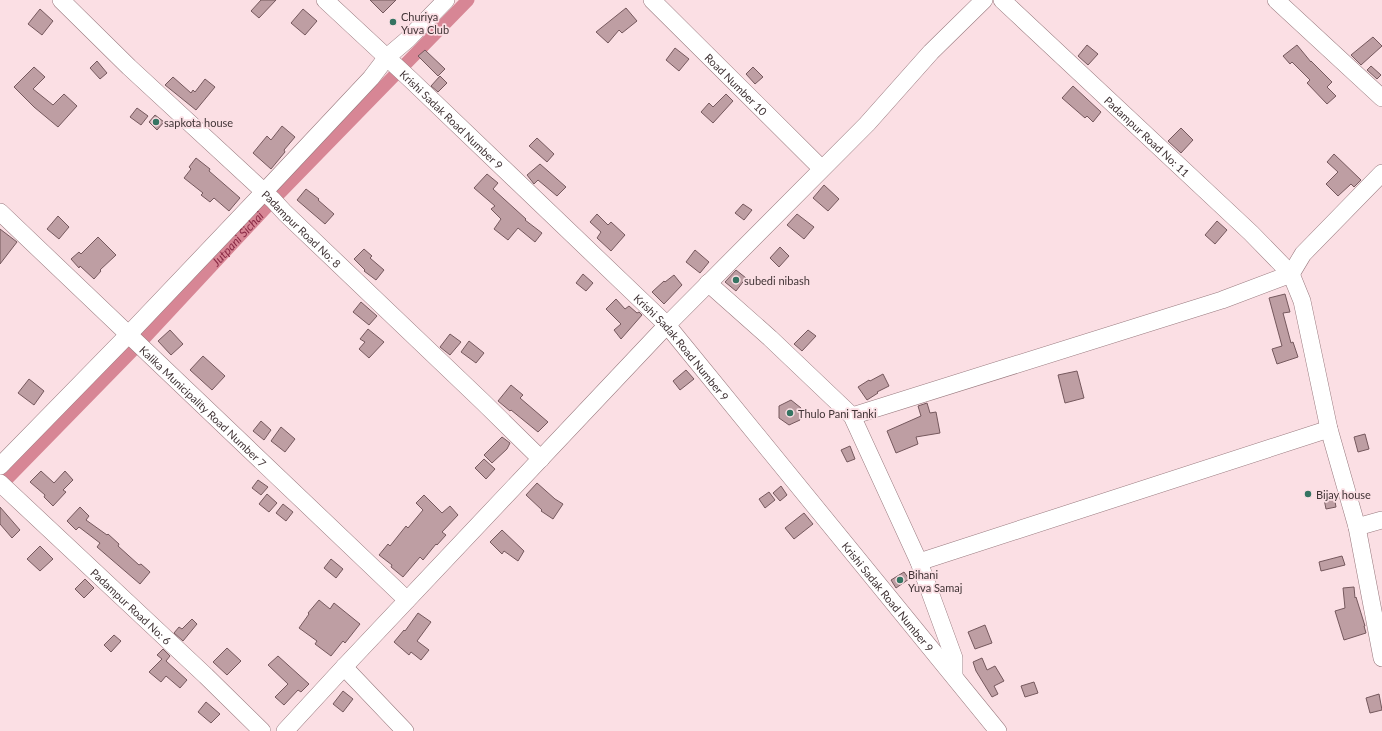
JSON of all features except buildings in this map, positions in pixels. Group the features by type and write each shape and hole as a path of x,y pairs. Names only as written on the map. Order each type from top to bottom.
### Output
{"street":[{"name":"Padampur Road No: 8","path":"61,0 135,72 264,192 541,459"},
{"name":"Krishi Sadak Road Number 9","path":"325,0 388,57 410,80 666,325 998,731"},
{"path":"0,466 128,335 264,192 371,78 388,57 446,0"},
{"name":"Road Number 10","path":"652,0 821,168"},
{"path":"285,731 666,325 821,168 867,124 931,52 984,0"},
{"name":"Padampur Road No: 11","path":"1002,0 1251,233 1291,274"},
{"path":"1276,0 1382,98"},
{"path":"852,416 1222,300 1291,274 1303,254 1382,174"},
{"name":"Kalika Municipality Road Number 7","path":"0,212 407,600"},
{"path":"1291,274 1302,301 1329,429 1357,527 1382,658"},
{"path":"708,282 770,338 852,416 919,562 954,658 954,676"},
{"path":"919,562 1329,429"},
{"name":"Padampur Road No: 6","path":"0,483 206,676 262,731"},
{"path":"1357,527 1382,520"},
{"path":"344,668 405,731"}],"waterway":[{"name":"Jutpani Sichai","path":"7,479 138,345 273,200 468,0"}],"place":[{"name":"Churiya Yuva Club","path":"393,22"},
{"name":"sapkota house","path":"156,122"},
{"name":"subedi nibash","path":"736,280"},
{"name":"Thulo Pani Tanki","path":"790,413"},
{"name":"Bijay house","path":"1308,494"},
{"name":"Bihani Yuva Samaj","path":"900,580"}]}
